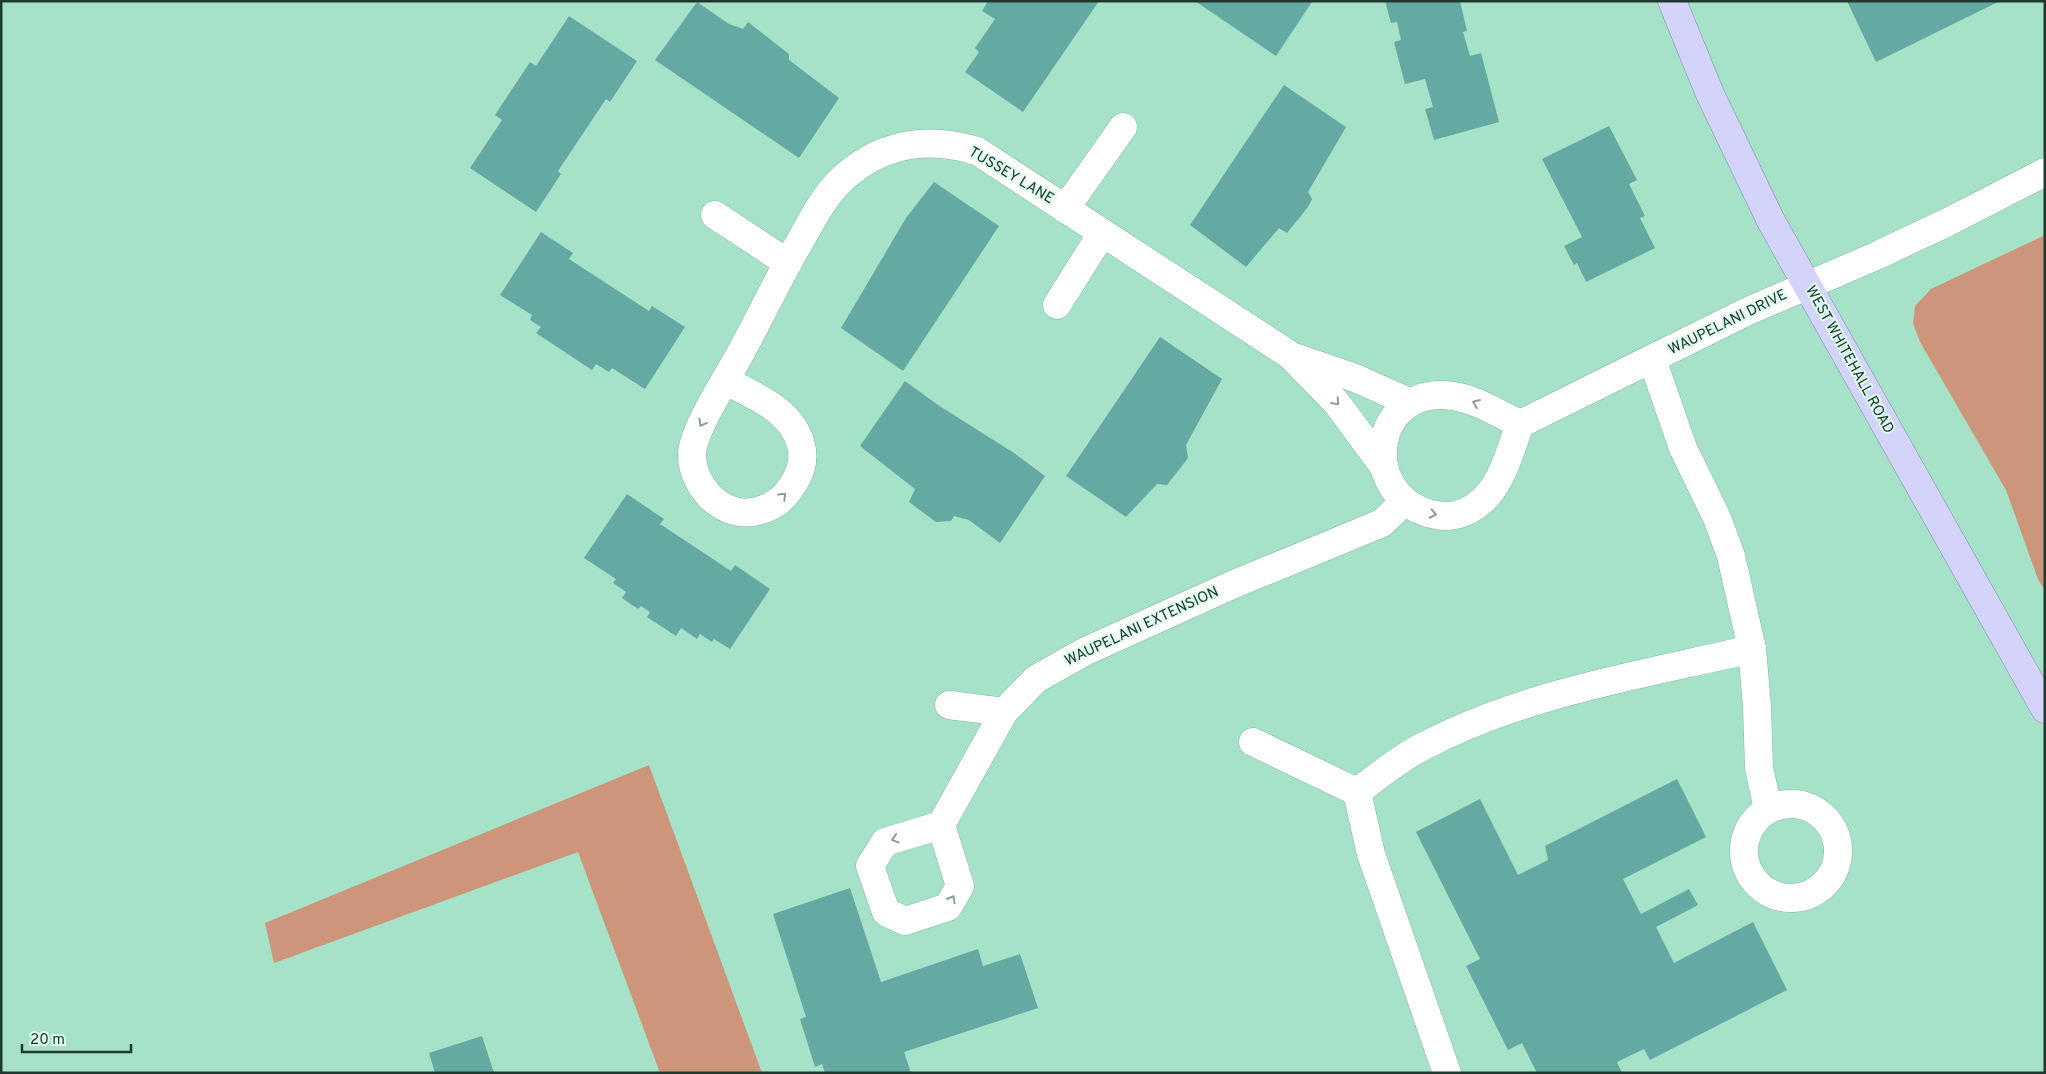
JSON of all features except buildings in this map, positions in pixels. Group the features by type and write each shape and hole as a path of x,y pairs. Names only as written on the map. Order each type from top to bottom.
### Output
{"main road":[{"name":"WEST WHITEHALL ROAD","path":"1672,1 1710,94 1772,221 2045,709"}],"street":[{"path":"1065,209 1122,126"},
{"name":"TUSSEY LANE","path":"726,381 771,406 786,417 798,433 803,453 800,472 786,496 775,504 756,511 737,511 719,504 703,490 694,473 692,454 698,429 726,381 788,263 817,211 844,178 858,165 877,154 922,142 958,145 977,151 1290,355 1336,402 1384,466"},
{"name":"WAUPELANI DRIVE","path":"1520,424 1746,312 1876,256 2045,172"},
{"path":"715,215 788,263"},
{"path":"1057,305 1102,233"},
{"name":"TUSSEY LANE","path":"1290,355 1355,378 1409,402"},
{"path":"1652,360 1683,448 1717,518 1731,556 1752,649 1758,706 1759,768 1768,809"},
{"path":"1440,394 1456,396 1520,424 1499,479 1488,496 1475,507 1459,515 1442,516 1426,514 1398,496 1389,482 1384,466 1382,448 1387,430 1397,414 1409,402 1440,394"},
{"name":"WAUPELANI EXTENSION","path":"941,825 1004,712 1036,680 1086,651 1232,585 1382,522 1404,501"},
{"path":"1357,792 1381,773 1421,747 1468,724 1537,700 1752,649"},
{"path":"949,705 1004,712"},
{"path":"1253,742 1357,792"},
{"path":"1357,792 1371,854 1447,1073"}],"shaded area":[{"path":"2045,235 2045,591 2038,579 2006,490 1920,342 1913,323 1915,306 1931,289"},
{"path":"649,765 762,1073 660,1073 578,852 274,963 265,923"}]}
